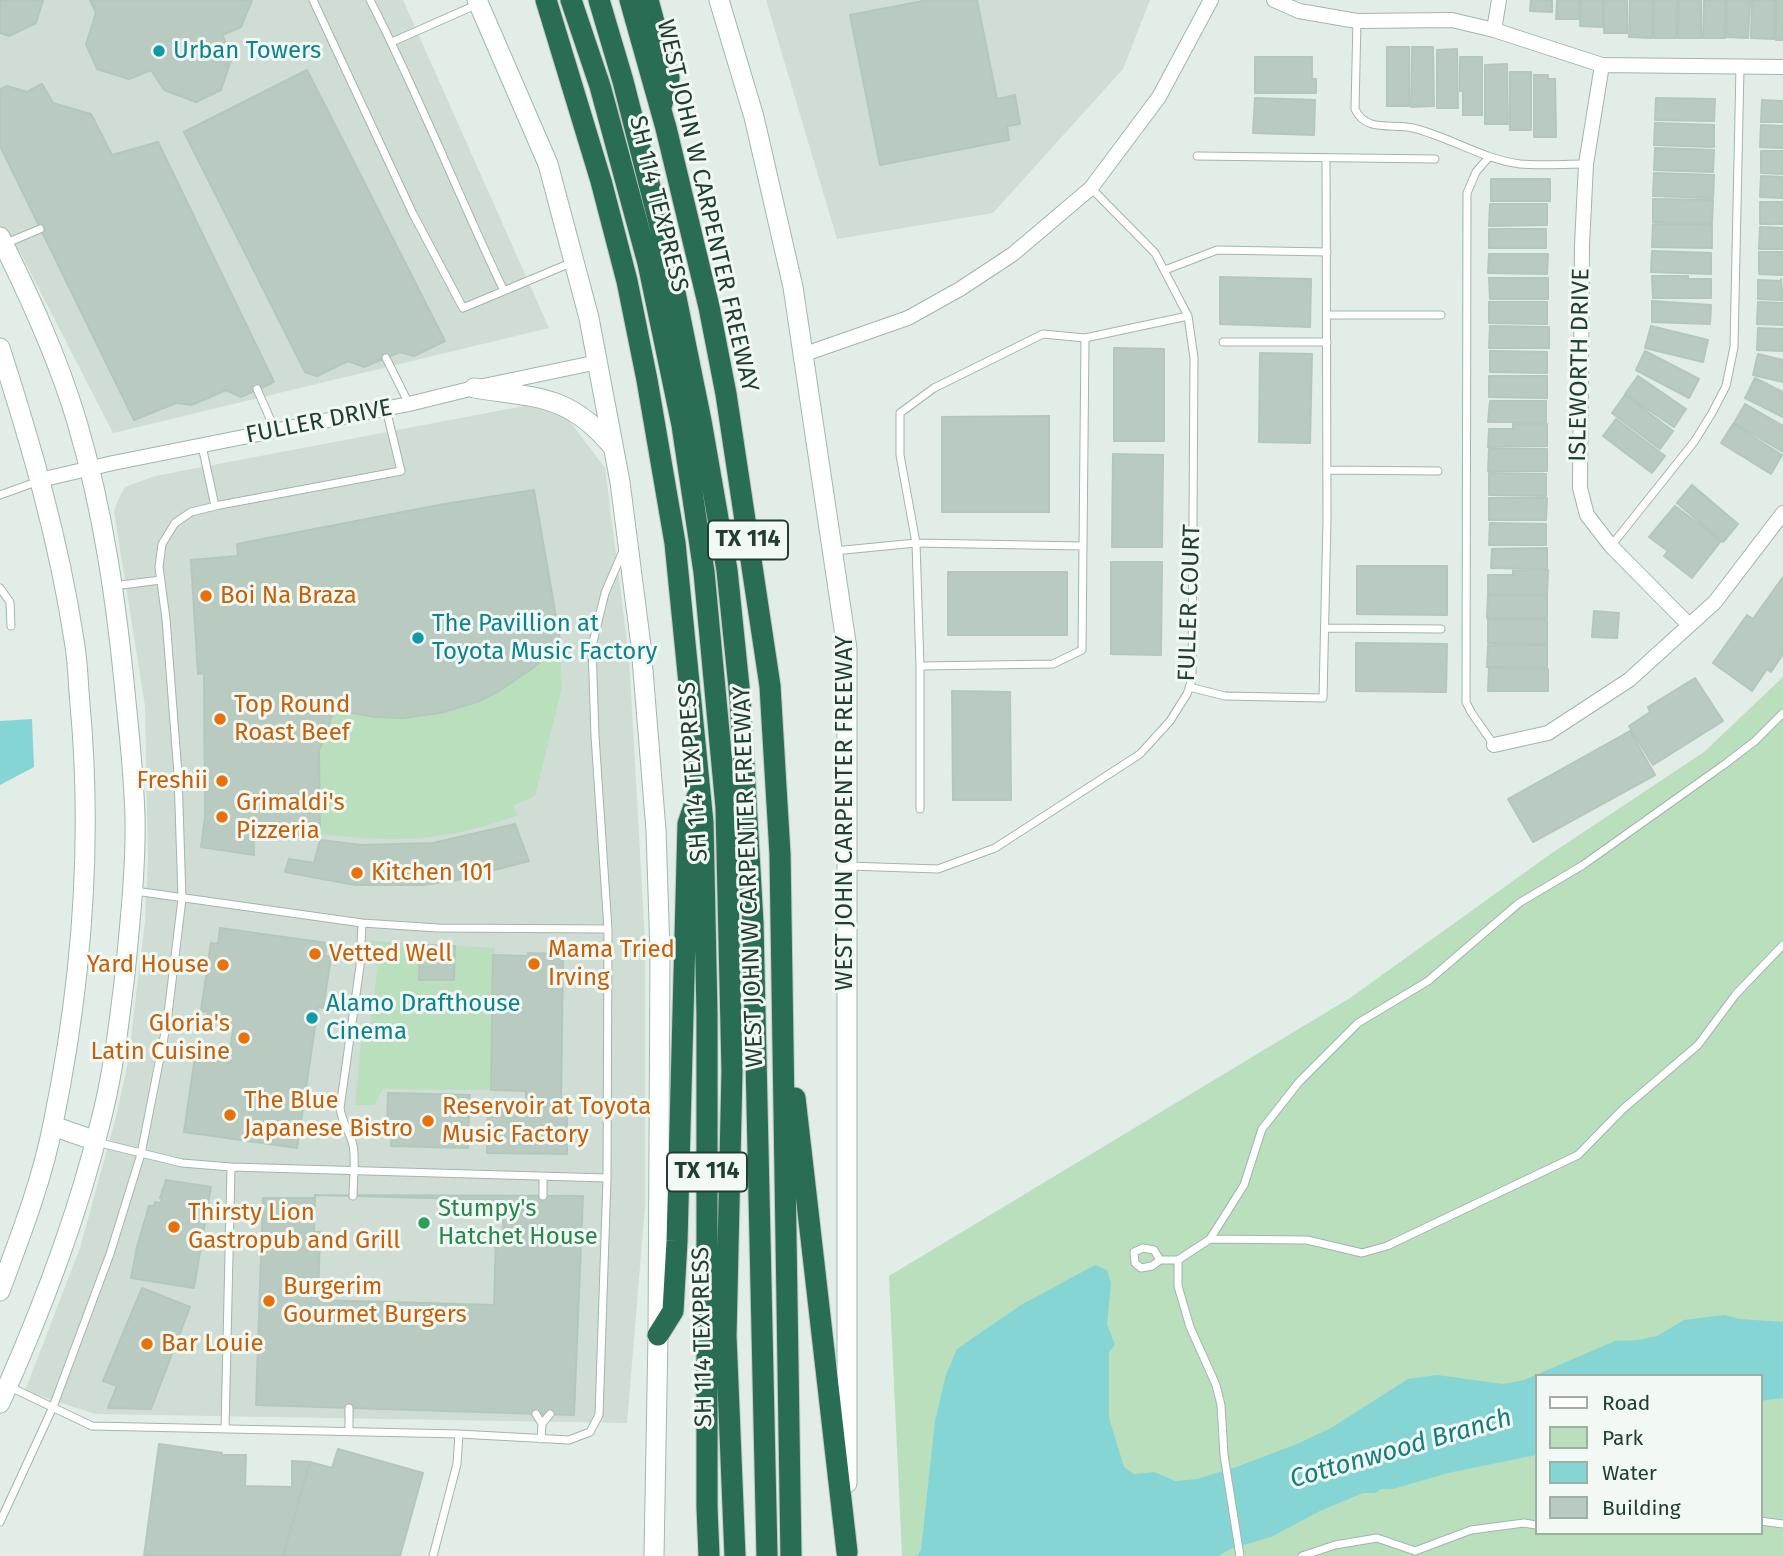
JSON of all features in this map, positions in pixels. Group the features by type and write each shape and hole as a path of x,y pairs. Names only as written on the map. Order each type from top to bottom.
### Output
{"highway":[{"name":"SH 114 TEXPRESS","path":"571,0 600,86 648,263 682,425 705,585 726,807 732,1071 726,1336 735,1556"},
{"name":"SH 114 TEXPRESS","path":"598,0 623,82 668,258 701,421 727,570 741,710 753,923 767,1556"},
{"name":"WEST JOHN W CARPENTER FREEWAY","path":"630,0 709,307 770,686 780,854 792,1556"},
{"path":"648,0 669,78 660,110"},
{"name":"WEST JOHN W CARPENTER FREEWAY","path":"546,5 601,181 647,380 675,542 701,789 707,1014 709,1556"},
{"path":"658,1335 673,1311 688,824 701,789"},
{"path":"782,978 847,1554"}],"main road":[{"name":"WEST JOHN CARPENTER FREEWAY","path":"719,0 754,117 793,286 847,649 847,1554"},
{"path":"477,2 548,164 574,262 598,362 614,449 641,646 656,830 660,953 654,1556"},
{"path":"1,243 43,326 76,418 90,468 120,640 135,817 132,890 119,1028 96,1142 75,1216 38,1317 3,1391"},
{"path":"0,348 31,442 75,642 88,830 83,929 53,1126 21,1234 0,1291"},
{"path":"474,388 552,400 577,412 597,428 614,449"},
{"path":"53,1126 96,1142"}],"street":[{"path":"805,354 908,318 960,289 1013,254 1091,188 1160,97 1211,0"},
{"path":"1274,0 1299,11 1357,21 1452,20 1494,30 1602,65 1783,67"},
{"path":"1494,30 1499,0"},
{"name":"ISLEWORTH DRIVE","path":"1602,65 1586,164 1582,245 1580,488 1587,515 1611,546 1689,625"},
{"name":"FULLER DRIVE","path":"40,480 386,409 598,362"},
{"path":"1494,745 1548,733 1629,680 1715,602 1783,513"}],"lane":[{"path":"313,0 413,214 463,308 574,262"},
{"path":"370,0 392,42 503,291"},
{"path":"392,42 477,2"},
{"path":"1357,21 1355,109 1360,119 1370,124 1409,127 1436,134 1488,158 1523,164 1586,164"},
{"path":"1611,546 1694,442 1726,386 1734,347 1741,67"},
{"path":"1197,156 1435,159"},
{"path":"1189,687 1225,696 1323,698 1328,315 1326,158"},
{"path":"1488,158 1476,172 1467,193 1466,702 1494,745"},
{"name":"FULLER COURT","path":"847,866 938,869 995,848 1140,754 1170,721 1192,680 1194,358 1188,316 1155,253 1091,188"},
{"path":"1,243 40,229"},
{"path":"1165,270 1217,250 1326,252"},
{"path":"1328,315 1441,315"},
{"path":"920,809 920,666 916,543 900,455 900,412 934,388 1043,334 1085,338 1188,316"},
{"path":"920,666 1053,664 1082,650 1085,338"},
{"path":"1223,342 1326,342"},
{"path":"386,358 409,404"},
{"path":"257,389 275,431"},
{"path":"0,1522 53,1407 110,1254 141,1154 167,1023 182,899 178,774 159,567 162,544 175,523 191,512 401,471 386,409"},
{"path":"202,446 215,506"},
{"path":"1327,470 1438,471"},
{"path":"0,495 40,480"},
{"path":"3,1391 53,1407 92,1426 459,1434 569,1440 590,1432 599,1415 607,1178 608,929 592,646 604,593 628,541"},
{"path":"833,551 916,543 1083,546"},
{"path":"112,586 161,580"},
{"path":"0,588 10,602 11,626"},
{"path":"1325,628 1441,629"},
{"path":"1160,1260 1178,1260 1210,1239 1244,1185 1262,1129 1298,1082 1358,1023 1428,981 1519,903 1583,865 1715,772 1755,741 1783,713"},
{"path":"132,890 362,923 438,928 608,929"},
{"path":"353,1196 354,1149 342,1124 340,1108 360,966 362,923"},
{"path":"1210,1239 1307,1240 1362,1253 1387,1246 1578,1155 1623,1109 1698,1045 1736,995 1783,945"},
{"path":"96,1142 182,1163 231,1167 607,1178"},
{"path":"225,1429 231,1167"},
{"path":"543,1177 543,1196"},
{"path":"1178,1260 1178,1286 1190,1327 1216,1385 1221,1405 1224,1455 1240,1553"},
{"path":"349,1408 349,1432"},
{"path":"536,1414 541,1424 541,1438"},
{"path":"541,1424 550,1414"},
{"path":"433,1556 457,1464 459,1434"},
{"path":"1762,1521 1783,1524"},
{"path":"1302,1556 1335,1545 1377,1538 1415,1551 1471,1530 1524,1523 1534,1525"}],"shaded area":[{"path":"0,0 403,0 549,328 113,433 19,250 0,258"},
{"path":"766,0 1150,0 1123,69 993,213 837,239"},
{"path":"524,406 546,410 568,419 605,468 629,657 645,943 645,1206 627,1423 95,1414 25,1391 80,1248 116,1117 128,1062 145,921 148,858 145,706 114,511 118,500 125,487 155,476"}],"green space":[{"path":"559,642 562,687 535,796 513,806 518,815 466,831 421,838 374,839 320,834 319,751 334,710 399,718 457,709 509,684"},
{"path":"1783,677 1783,1556 902,1556 889,1276 1350,998 1552,853 1704,752"},
{"path":"372,941 495,948 491,1090 383,1089 374,1105 355,1105 361,1044 368,1039 378,967 371,957"}],"water":[{"path":"32,719 34,767 0,785 0,721"},
{"name":"Cottonwood Branch","path":"1095,1265 1107,1270 1111,1283 1107,1324 1115,1345 1109,1352 1109,1418 1124,1467 1134,1474 1154,1472 1175,1481 1197,1479 1239,1466 1331,1428 1408,1379 1437,1375 1503,1384 1534,1376 1534,1455 1448,1473 1393,1489 1381,1489 1375,1493 1363,1493 1320,1511 1271,1537 1230,1549 1219,1556 917,1556 921,1550 935,1421 946,1375 957,1349 1021,1305"},
{"path":"1724,1315 1783,1322 1783,1398 1762,1401 1762,1374 1538,1374 1615,1341 1657,1336 1684,1320"}],"building":[{"path":"0,0 43,0 36,23 9,36 0,33"},
{"name":"Urban Towers","path":"90,0 252,0 241,27 222,35 232,57 221,90 196,102 164,90 151,70 129,79 97,69 86,44 96,13"},
{"path":"928,0 977,0 997,99 1015,95 1020,124 1007,126 1009,140 880,165 850,15"},
{"path":"1531,0 1552,0 1552,12 1530,11"},
{"path":"1557,0 1579,0 1579,19 1556,19"},
{"path":"1581,0 1603,0 1603,27 1580,26"},
{"path":"1604,0 1627,0 1627,33 1604,33"},
{"path":"1630,0 1653,0 1652,38 1629,37"},
{"path":"1654,0 1677,0 1676,38 1654,38"},
{"path":"1679,0 1701,0 1701,38 1678,38"},
{"path":"1704,0 1725,0 1725,38 1703,38"},
{"path":"1727,0 1750,0 1748,38 1726,37"},
{"path":"1752,0 1775,0 1774,39 1751,38"},
{"path":"1777,0 1783,0 1783,40 1776,40"},
{"path":"1387,47 1409,47 1409,106 1387,106"},
{"path":"1412,47 1433,47 1434,106 1411,107"},
{"path":"1457,49 1458,108 1437,108 1437,50"},
{"path":"1255,57 1312,57 1312,79 1316,79 1316,93 1255,93"},
{"path":"1460,57 1482,57 1482,115 1463,115"},
{"path":"1507,64 1508,124 1485,124 1485,65"},
{"path":"307,70 445,341 414,356 400,352 364,367 348,361 317,376 305,372 184,132"},
{"path":"1510,72 1531,72 1531,130 1510,130"},
{"path":"1534,75 1548,75 1548,79 1555,79 1556,137 1534,137"},
{"path":"42,84 53,103 91,114 112,155 158,142 274,382 241,397 226,390 192,405 176,403 134,420 0,146 0,89 7,86 27,92"},
{"path":"1255,98 1315,100 1314,135 1253,133"},
{"path":"1656,98 1715,99 1714,121 1655,120"},
{"path":"1762,100 1783,101 1783,122 1761,122"},
{"path":"1655,123 1714,125 1714,147 1654,145"},
{"path":"1761,125 1783,126 1783,148 1760,147"},
{"path":"1655,148 1714,150 1713,172 1654,170"},
{"path":"1761,151 1783,151 1783,174 1761,173"},
{"path":"1654,173 1714,175 1713,198 1653,196"},
{"path":"1761,176 1783,177 1783,198 1760,197"},
{"path":"1491,179 1550,179 1550,201 1491,201"},
{"path":"1653,199 1713,200 1712,223 1653,222"},
{"path":"1760,202 1783,202 1783,224 1760,224"},
{"path":"1490,204 1547,204 1547,225 1489,226"},
{"path":"1653,224 1712,225 1712,248 1652,247"},
{"path":"1760,227 1783,228 1783,249 1759,249"},
{"path":"1489,229 1546,229 1546,248 1489,248"},
{"path":"1652,251 1711,253 1711,274 1651,272"},
{"path":"1759,252 1783,252 1783,275 1759,274"},
{"path":"1489,254 1548,254 1547,274 1488,273"},
{"path":"1652,276 1711,279 1711,298 1653,298"},
{"path":"1220,277 1311,279 1310,327 1220,324"},
{"path":"1489,278 1548,278 1548,299 1490,299"},
{"path":"1781,279 1783,300 1758,299 1758,280"},
{"path":"1652,301 1711,305 1710,324 1652,322"},
{"path":"1489,302 1547,302 1547,324 1489,323"},
{"path":"1758,302 1783,303 1783,325 1757,324"},
{"path":"1490,326 1549,327 1549,348 1489,348"},
{"path":"1651,326 1708,340 1703,362 1645,348"},
{"path":"1758,328 1783,329 1783,351 1757,350"},
{"path":"1114,348 1164,349 1164,441 1114,441"},
{"path":"1490,351 1547,352 1547,373 1490,372"},
{"path":"1645,351 1699,379 1689,398 1636,370"},
{"path":"1260,353 1312,354 1310,443 1259,442"},
{"path":"1758,354 1783,360 1783,382 1753,375"},
{"path":"1489,376 1547,376 1547,398 1489,397"},
{"path":"1638,376 1686,409 1674,427 1625,394"},
{"path":"1755,378 1783,392 1783,417 1745,398"},
{"path":"1625,395 1673,431 1660,449 1612,413"},
{"path":"1490,401 1546,401 1546,422 1488,422"},
{"path":"1745,404 1783,426 1783,452 1734,423"},
{"path":"1049,416 1049,512 942,512 942,417"},
{"path":"1616,419 1665,456 1652,473 1603,436"},
{"path":"1513,424 1547,424 1547,446 1488,447 1489,429 1513,429"},
{"path":"1733,424 1782,455 1771,474 1721,443"},
{"path":"1489,449 1547,449 1547,471 1488,471"},
{"path":"1113,454 1163,455 1162,547 1112,547"},
{"path":"1489,473 1546,474 1546,496 1489,495"},
{"path":"1692,485 1738,524 1723,542 1677,503"},
{"path":"534,490 560,640 551,651 533,668 499,691 477,702 440,713 403,718 376,717 334,710 319,751 320,840 253,825 254,855 201,847 205,818 204,673 198,674 191,560 238,556 237,544 444,504"},
{"path":"1489,498 1547,498 1546,520 1489,520"},
{"path":"1675,506 1721,541 1692,578 1664,556 1668,551 1649,537"},
{"path":"1490,523 1546,524 1546,545 1489,545"},
{"path":"1547,548 1547,569 1491,568 1492,549"},
{"path":"1111,562 1162,562 1161,655 1111,654"},
{"path":"1357,566 1447,566 1447,615 1357,614"},
{"path":"1513,570 1548,570 1547,594 1488,594 1488,575 1513,575"},
{"path":"948,572 1067,572 1067,635 948,635"},
{"path":"1783,577 1783,654 1771,672 1767,669 1752,691 1713,663 1747,615 1753,619"},
{"path":"1488,595 1547,595 1547,618 1487,618"},
{"path":"1594,611 1619,613 1617,638 1592,637"},
{"path":"1488,619 1547,620 1547,644 1488,643"},
{"path":"1356,643 1447,644 1446,692 1356,691"},
{"path":"1488,645 1547,645 1547,667 1487,667"},
{"path":"1489,668 1548,669 1548,691 1488,691"},
{"path":"1695,678 1723,721 1653,765 1629,726 1650,712 1648,707"},
{"path":"952,691 1010,692 1011,800 953,800"},
{"path":"1630,731 1655,775 1533,842 1508,799"},
{"path":"515,824 529,861 453,881 422,885 355,885 285,872 289,859 314,863 320,840 362,845 433,843"},
{"path":"220,928 327,943 325,956 331,957 323,1008 318,1007 297,1148 184,1132 195,1057 228,1062 234,1024 207,1020 208,1012 201,1011 211,943 218,944"},
{"path":"420,945 455,946 454,980 419,980"},
{"path":"528,953 563,954 561,1105 567,1105 567,1154 487,1153 488,1104 526,1105 526,1091 491,1090 493,955 528,956"},
{"name":"Reservoir at Toyota Music Factory","path":"388,1093 470,1095 469,1101 481,1101 481,1111 469,1111 468,1148 391,1146 392,1130 387,1130"},
{"name":"Thirsty Lion Gastropub and Grill","path":"166,1180 211,1187 194,1288 131,1278 149,1206 154,1206 155,1202 161,1203"},
{"path":"315,1195 583,1196 574,1415 256,1405 263,1198 315,1198"},
{"path":"315,1195 504,1200 503,1238 496,1238 494,1305 318,1300 320,1232 314,1232"},
{"name":"Bar Louie","path":"142,1288 190,1307 151,1409 108,1408 117,1386 103,1381"},
{"path":"159,1444 222,1455 246,1455 245,1486 292,1487 292,1461 310,1462 283,1556 144,1556"},
{"path":"338,1449 423,1473 400,1556 283,1556 310,1462 332,1468"}],"place":[{"name":"Urban Towers","path":"159,51"},
{"name":"Boi Na Braza","path":"206,596"},
{"name":"The Pavillion at Toyota Music Factory","path":"418,638"},
{"name":"Top Round Roast Beef","path":"220,719"},
{"name":"Freshii","path":"222,781"},
{"name":"Grimaldi's Pizzeria","path":"222,817"},
{"name":"Kitchen 101","path":"357,873"},
{"name":"Vetted Well","path":"315,954"},
{"name":"Mama Tried Irving","path":"534,964"},
{"name":"Yard House","path":"223,965"},
{"name":"Alamo Drafthouse Cinema","path":"312,1018"},
{"name":"Gloria's Latin Cuisine","path":"244,1038"},
{"name":"The Blue Japanese Bistro","path":"230,1115"},
{"name":"Reservoir at Toyota Music Factory","path":"428,1121"},
{"name":"Stumpy's Hatchet House","path":"424,1223"},
{"name":"Thirsty Lion Gastropub and Grill","path":"174,1227"},
{"name":"Burgerim Gourmet Burgers","path":"269,1301"},
{"name":"Bar Louie","path":"147,1344"}]}
